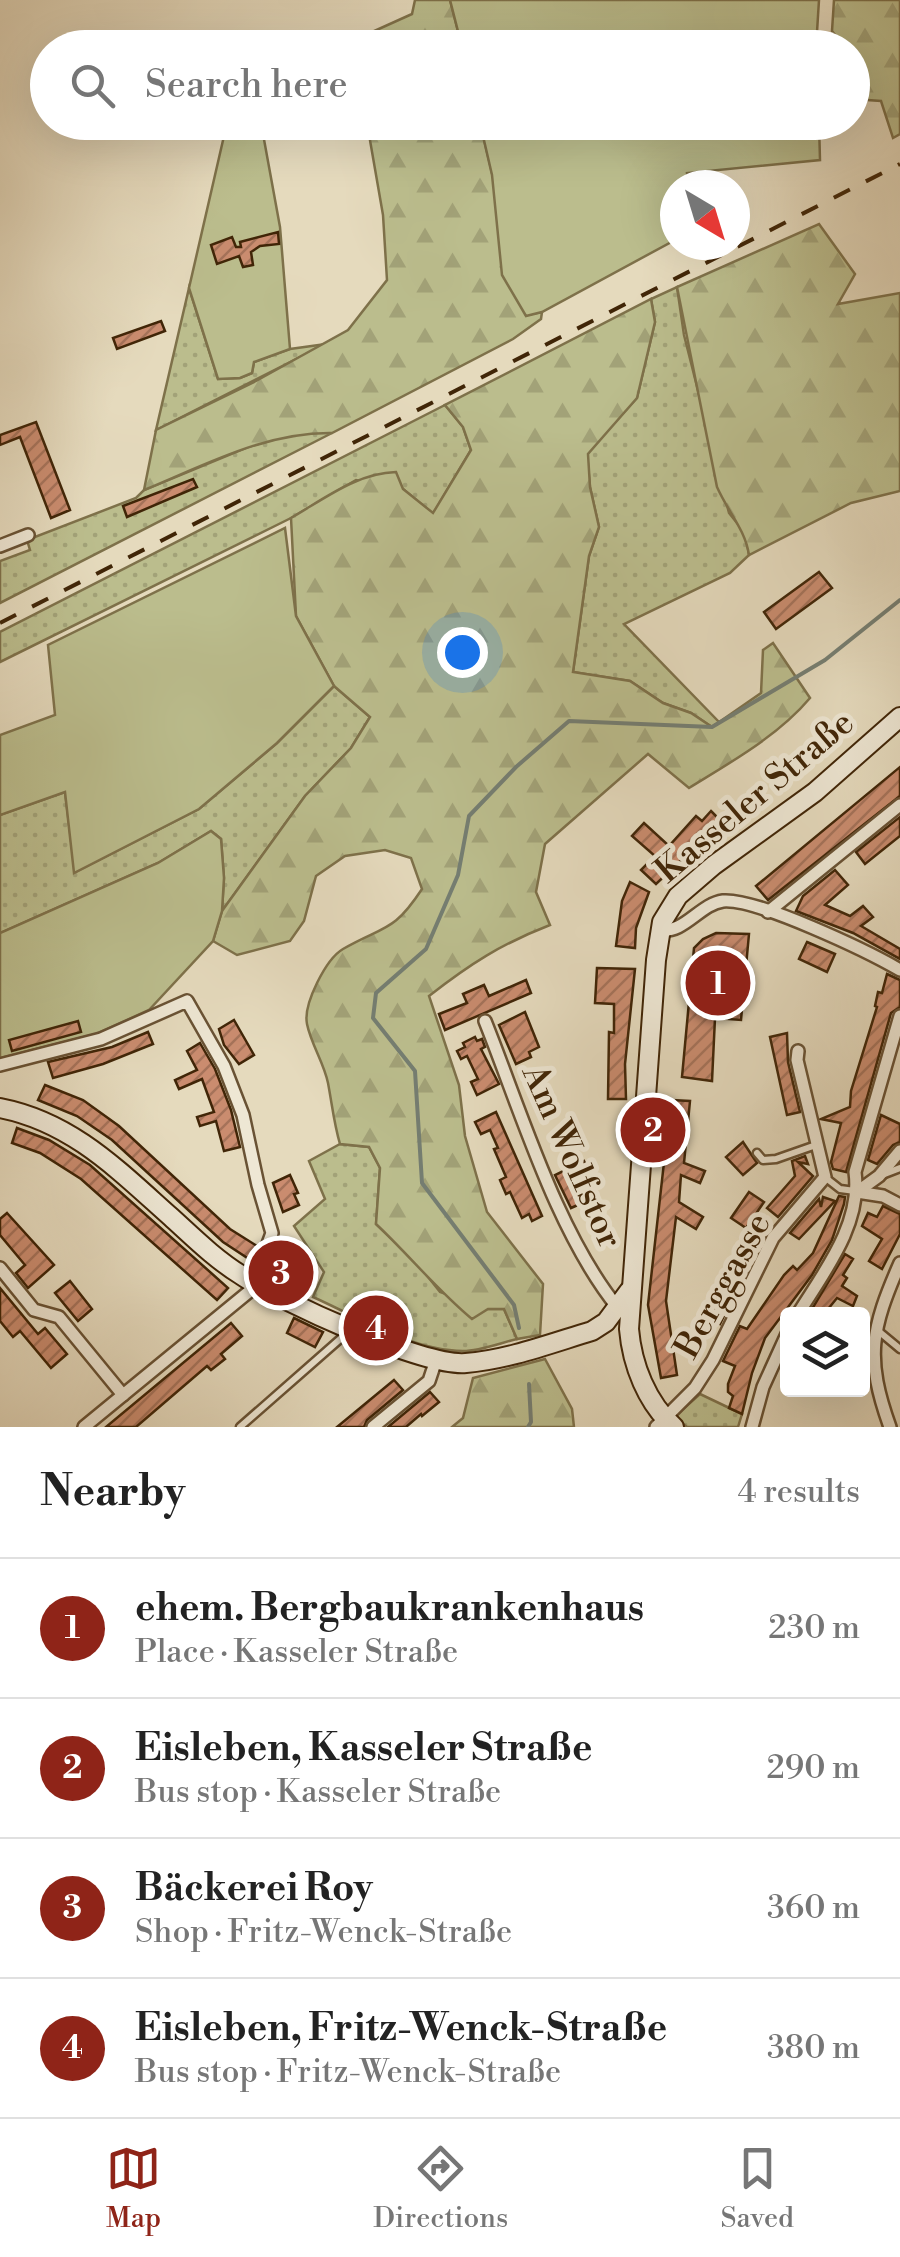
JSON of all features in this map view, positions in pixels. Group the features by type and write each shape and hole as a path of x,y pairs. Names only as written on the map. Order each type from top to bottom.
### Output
{"main road":[{"name":"Kasseler Straße","path":"664,1424 652,1403 630,1342 629,1290 660,930 668,908 692,882 815,792 900,717"},
{"path":"0,1108 50,1122 87,1144 223,1262 254,1284 350,1328 436,1360 464,1364 484,1360 592,1331 612,1315 630,1342"},
{"name":"Kasseler Straße","path":"612,1315 629,1290"}],"street":[{"path":"0,546 28,536"},
{"path":"768,912 900,805"},
{"path":"660,930 672,930 724,901 768,912 860,947 900,970"},
{"path":"0,1065 101,1039 187,1001 224,1066 243,1116 272,1233 251,1290 84,1427"},
{"path":"802,1307 854,1212 858,1192 855,1172 900,1016"},
{"name":"Am Wolfstor","path":"485,1021 562,1214 605,1293 612,1315"},
{"path":"798,1051 825,1177"},
{"path":"858,1192 880,1176 900,1151"},
{"name":"Berggasse","path":"664,1424 713,1360 774,1238 825,1177"},
{"path":"858,1192 883,1196 900,1205"},
{"path":"890,1427 874,1385 876,1328 900,1263"},
{"path":"0,1268 34,1310 58,1317 123,1395"},
{"path":"752,1427 763,1387 780,1350"},
{"path":"373,1427 428,1381 436,1360"}],"lane":[{"path":"757,1153 763,1160 776,1159 818,1145"},
{"path":"880,1176 900,1168"},
{"path":"825,1177 840,1188 858,1192"},
{"path":"240,1427 342,1340 350,1328"},
{"path":"876,1328 900,1350"}],"green space":[{"path":"415,0 450,0 458,30 376,30 412,14"},
{"path":"450,0 819,0 817,30 458,30"},
{"path":"834,0 900,0 900,134 893,138 881,101 870,100 870,30 832,30"},
{"path":"223,140 264,140 280,227 290,349 254,362 252,373 240,378 218,379 189,288"},
{"path":"370,140 484,140 526,315 542,312 541,319 513,339 332,433 259,444 144,490 156,430 348,330 387,280 383,215"},
{"path":"484,140 819,140 820,160 718,170 660,170 660,248 542,312 526,316 502,275 492,175"},
{"path":"819,224 855,274 838,304 900,293 900,491 851,503 749,555 717,487 677,287 738,260 750,260 750,255"},
{"path":"677,287 684,335 729,513 745,533 749,555 730,573 624,624 719,722 712,727 691,713 663,703 630,681 573,672 589,556 599,527 587,453 637,398 655,322 651,299"},
{"path":"189,288 218,379 252,373 254,362 290,349 326,344 156,430"},
{"path":"651,299 655,322 637,398 588,454 599,527 589,556 573,672 630,681 663,703 691,713 712,727 761,693 763,650 773,643 810,698 769,736 689,788 648,754 545,844 536,892 550,925 486,956 429,996 459,1085 465,1136 487,1212 543,1284 540,1335 517,1339 504,1309 488,1309 472,1319 376,1224 380,1168 369,1147 340,1144 326,1076 307,1024 312,994 336,954 395,921 422,889 411,858 385,850 345,856 316,876 304,921 290,941 237,955 213,941 222,911 305,796 351,748 370,717 334,686 296,616 291,518 354,482 396,472 403,489 433,513 471,450 463,427 445,405"},
{"path":"445,405 463,427 471,450 433,514 403,489 356,480 291,518 0,662 0,632"},
{"path":"300,432 332,433 0,603 0,561 30,550 27,540 136,498 144,490 248,447"},
{"path":"285,528 296,616 334,686 277,743 199,809 74,873 65,792 0,815 0,735 55,715 48,645"},
{"path":"334,686 370,717 351,748 305,796 222,911 221,839 211,831 158,863 0,933 0,815 65,792 75,872 199,809 277,743"},
{"path":"211,831 221,839 224,878 222,911 213,941 149,1010 96,1034 0,1058 0,933 158,863"},
{"path":"340,1144 369,1147 380,1168 376,1224 417,1263 440,1292 488,1309 504,1309 517,1339 476,1350 444,1350 386,1332 313,1297 324,1272 294,1226 325,1199 309,1161"},
{"path":"545,1359 572,1409 574,1427 452,1427 463,1418 473,1378"},
{"path":"700,1394 742,1414 738,1427 687,1427 674,1417"}],"building":[{"path":"278,232 279,244 260,246 251,252 253,265 243,267 239,256 217,264 211,245 232,237 236,247 241,247 240,242"},
{"path":"161,321 165,331 117,349 113,338"},
{"path":"36,422 70,510 51,518 20,437 0,445 0,435"},
{"path":"193,479 197,487 127,517 123,506"},
{"path":"819,572 832,588 776,629 764,612"},
{"path":"900,767 900,796 768,900 756,886"},
{"path":"711,811 718,818 656,884 641,870 655,856 632,836 644,823 669,846 696,816 702,821"},
{"path":"900,817 900,836 865,864 856,852"},
{"path":"835,870 848,885 825,905 850,916 863,906 873,917 861,926 900,949 900,959 853,933 796,911 803,896"},
{"path":"630,882 649,892 636,928 635,948 616,946 622,901"},
{"path":"716,933 749,934 741,1020 715,1018 712,1081 682,1077 694,948"},
{"path":"807,942 835,954 827,972 799,959"},
{"path":"597,968 635,969 625,1064 626,1099 608,1099 609,1032 614,1033 614,1004 595,1003"},
{"path":"887,974 900,980 900,1007 891,1013 846,1172 833,1169 831,1162 841,1123 821,1119 850,1107 878,992 882,993"},
{"path":"526,980 531,993 445,1030 439,1014 467,1003 463,994 484,985 489,996"},
{"path":"525,1012 539,1047 529,1052 531,1057 516,1064 499,1025"},
{"path":"234,1020 254,1055 239,1064 224,1045 219,1029"},
{"path":"78,1021 81,1032 12,1051 9,1040"},
{"path":"148,1032 153,1044 53,1078 48,1062 112,1047"},
{"path":"787,1033 788,1062 800,1112 787,1115 770,1037"},
{"path":"475,1037 477,1041 482,1039 485,1047 481,1049 499,1084 477,1095 471,1082 478,1079 467,1056 461,1059 457,1051"},
{"path":"200,1043 231,1110 240,1147 224,1151 216,1121 200,1126 197,1117 214,1112 202,1079 179,1089 175,1080 197,1070 187,1051"},
{"path":"45,1085 83,1100 119,1126 230,1229 257,1246 252,1261 223,1242 112,1140 77,1116 38,1100"},
{"path":"671,1100 690,1101 684,1163 705,1171 700,1183 681,1175 679,1202 703,1217 696,1229 676,1217 666,1301 677,1375 661,1378 648,1305"},
{"path":"496,1112 542,1216 532,1221 529,1214 522,1218 510,1192 506,1194 500,1180 506,1177 494,1149 498,1148 490,1130 481,1134 475,1122"},
{"path":"881,1115 900,1124 900,1142 877,1164 868,1160"},
{"path":"17,1128 49,1140 90,1165 228,1288 217,1300 81,1179 40,1153 12,1143"},
{"path":"743,1142 757,1163 743,1175 726,1157"},
{"path":"805,1156 808,1164 798,1162 813,1176 778,1217 767,1208 795,1176 792,1161"},
{"path":"584,1161 589,1171 570,1181 580,1204 571,1208 555,1175"},
{"path":"290,1175 299,1205 283,1212 273,1183"},
{"path":"749,1192 764,1202 746,1228 731,1218"},
{"path":"839,1196 845,1197 832,1240 788,1307 780,1307 780,1318 765,1338 742,1414 729,1408 733,1396 728,1392 728,1384 735,1366 723,1361 740,1326 747,1329 784,1275 793,1266 797,1270 813,1253"},
{"path":"823,1197 835,1201 799,1239 790,1233 819,1199 821,1207"},
{"path":"883,1206 900,1214 900,1234 882,1269 869,1261 882,1239 862,1226 868,1213 877,1217"},
{"path":"7,1213 54,1265 28,1288 16,1273 25,1265 0,1235 0,1219"},
{"path":"274,1254 302,1268 294,1283 268,1270"},
{"path":"845,1254 853,1259 843,1275 847,1278 842,1286 857,1296 853,1306 837,1298 830,1307 813,1307"},
{"path":"734,1266 746,1271 720,1324 711,1319"},
{"path":"70,1281 92,1309 78,1321 55,1293"},
{"path":"0,1288 38,1334 45,1328 67,1354 51,1368 20,1331 13,1337 0,1321"},
{"path":"294,1318 323,1332 315,1347 287,1333"},
{"path":"231,1323 242,1336 221,1354 225,1359 211,1370 207,1366 136,1427 106,1427"},
{"path":"394,1380 403,1390 367,1420 364,1427 337,1427"},
{"path":"430,1392 439,1402 406,1427 388,1427"}],"waterway":[{"path":"519,1328 514,1305 422,1183 415,1071 373,1018 376,993 426,949 458,875 469,816 516,767 569,721 712,727 825,660 900,600"},
{"path":"528,1427 529,1384"}],"railway":[{"path":"0,623 900,164"}],"place":[{"name":"ehem. Bergbaukrankenhaus","path":"718,983"},
{"name":"Eisleben, Kasseler Straße","path":"653,1130"},
{"name":"Bäckerei Roy","path":"281,1273"},
{"name":"Eisleben, Fritz-Wenck-Straße","path":"376,1328"}]}
